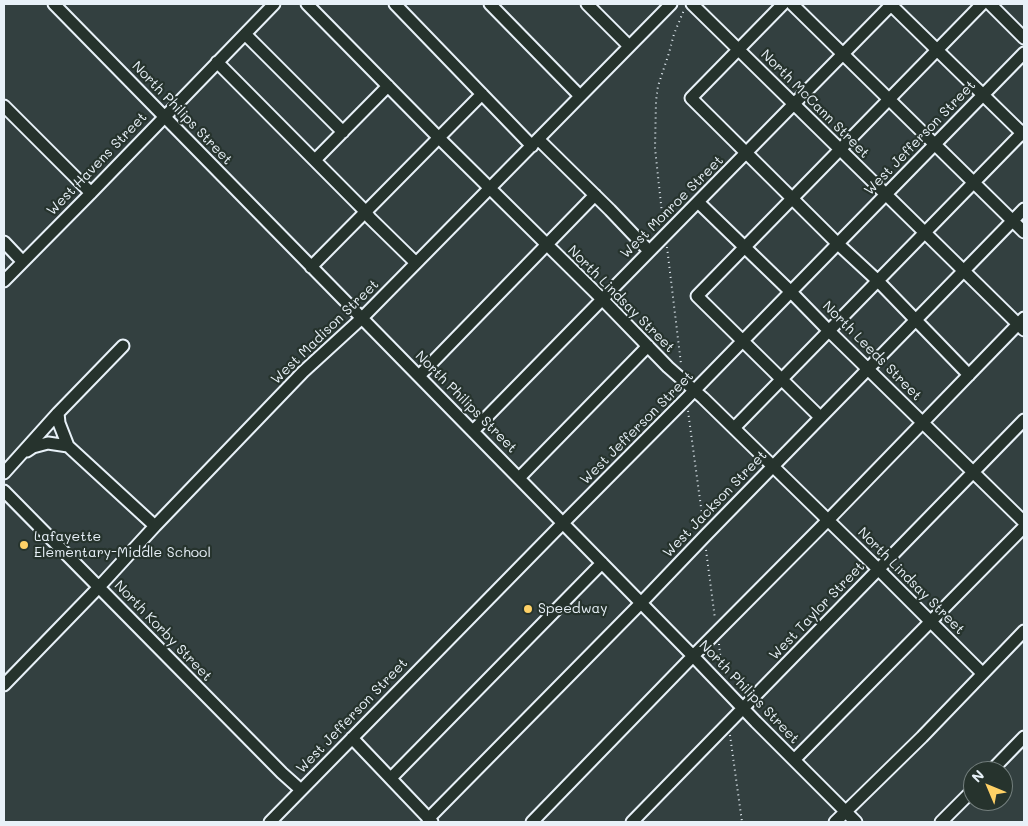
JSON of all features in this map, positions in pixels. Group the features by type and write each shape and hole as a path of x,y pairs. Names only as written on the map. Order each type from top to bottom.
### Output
{"street":[{"name":"West Havens Street","path":"4,281 274,4"},
{"name":"North Lindsay Street","path":"307,4 668,367 734,428 982,674"},
{"path":"395,4 482,94 596,196 649,251"},
{"path":"490,4 580,96"},
{"path":"587,4 629,46"},
{"name":"West Madison Street","path":"4,685 100,587 155,526 302,372 362,318 671,4"},
{"path":"783,4 691,98 838,244 878,281 969,375"},
{"path":"792,4 1024,232"},
{"path":"734,428 1024,133 937,51 891,4"},
{"name":"West Monroe Street","path":"473,431 891,4"},
{"path":"820,417 697,296 982,4"},
{"path":"990,4 1024,38"},
{"name":"North Philips Street","path":"59,5 164,116 743,709 856,822"},
{"name":"North McCann Street","path":"688,6 739,50 964,271 1022,324"},
{"path":"245,34 343,132"},
{"path":"91,59 100,50"},
{"name":"West Jefferson Street","path":"270,822 695,391 1024,53"},
{"path":"217,62 416,263"},
{"path":"315,160 388,86"},
{"path":"311,266 482,94"},
{"path":"4,106 91,193"},
{"path":"419,376 596,196"},
{"name":"North Leeds Street","path":"698,202 1024,522"},
{"name":"West Jackson Street","path":"430,820 772,466 1024,209"},
{"path":"4,242 22,261"},
{"path":"532,822 969,375 1022,324"},
{"path":"4,473 58,413 123,346"},
{"path":"519,478 648,346"},
{"path":"58,413 59,422 68,446 155,526"},
{"name":"West Taylor Street","path":"632,822 1024,420"},
{"path":"19,456 33,447 48,443 68,446"},
{"name":"North Korby Street","path":"4,492 301,790"},
{"path":"794,760 1024,527"},
{"path":"391,778 602,563"},
{"path":"835,822 922,737 1024,631"},
{"path":"1001,761 1024,737"},
{"path":"352,738 430,820"},
{"path":"941,822 963,800"}],"path":[{"path":"683,380 655,148 658,86 670,53 674,34 688,6"},
{"path":"686,399 724,688"},
{"path":"729,724 742,822"}],"place":[{"name":"Lafayette Elementary-Middle School","path":"24,545"},
{"name":"Speedway","path":"528,609"}]}
